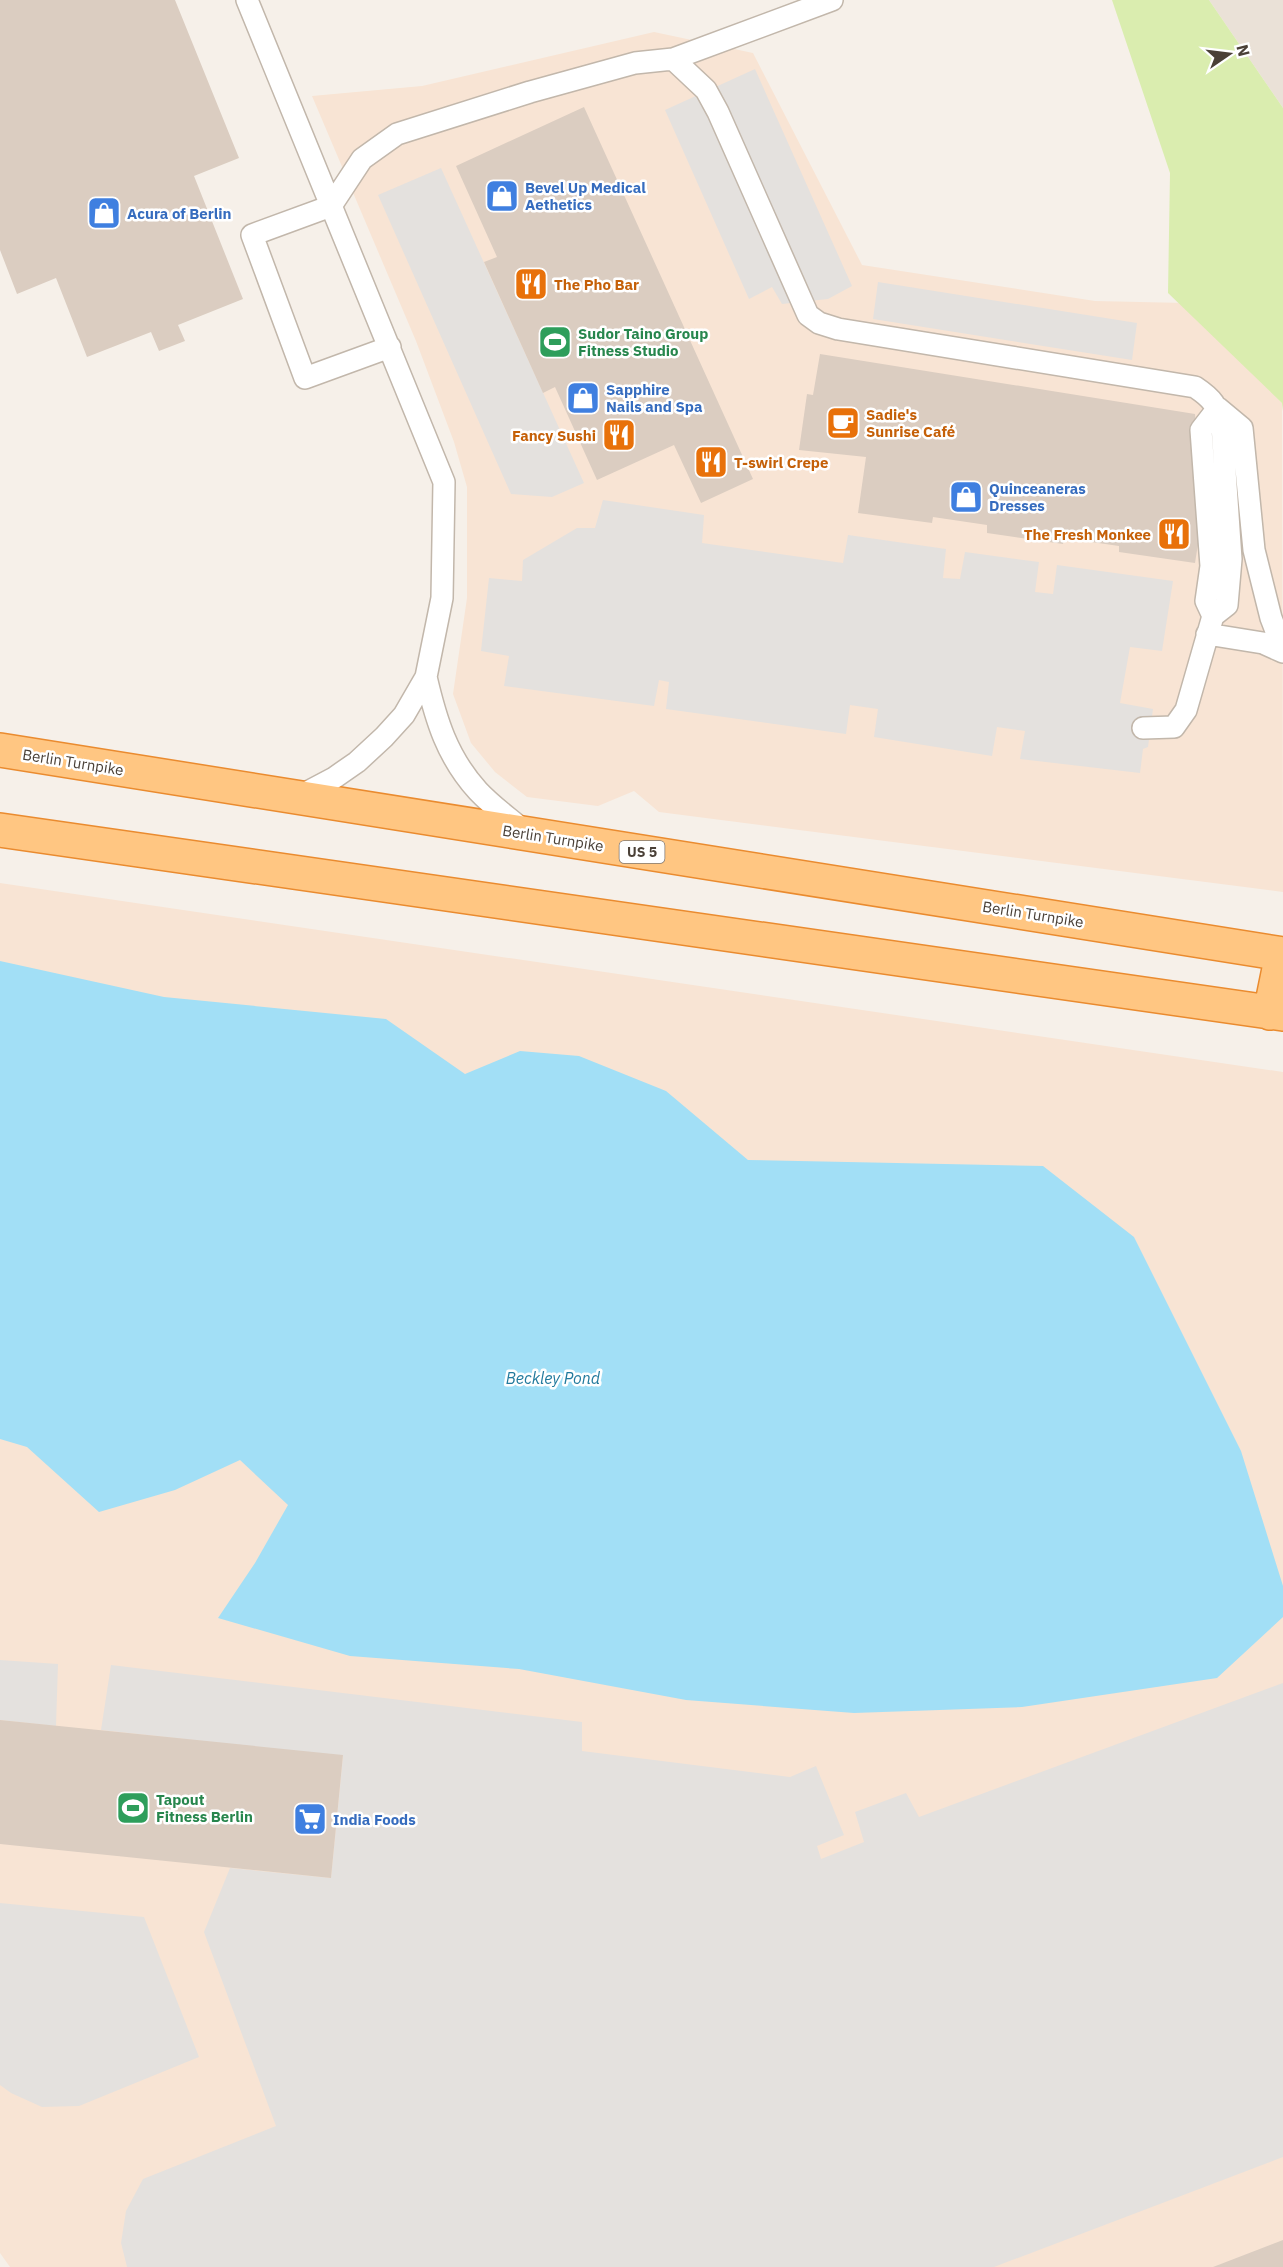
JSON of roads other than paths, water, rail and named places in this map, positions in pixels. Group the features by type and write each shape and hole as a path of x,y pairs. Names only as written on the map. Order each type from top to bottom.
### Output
{"highway":[{"name":"Berlin Turnpike","path":"0,750 1282,954"},
{"path":"0,830 1276,1013 1282,954"}],"lane":[{"path":"247,0 444,482 442,598 426,677 404,715 384,737 357,762 297,797"},
{"path":"390,346 304,378 252,235 331,206 362,159 397,134 530,92 635,63 673,58 832,0"},
{"path":"673,58 705,90 718,112 808,315 819,324 1194,387 1208,396 1218,408 1242,428 1254,550 1271,618 1283,651"},
{"path":"1143,728 1174,727 1186,710 1210,625 1227,605 1231,559 1222,426 1218,408"},
{"path":"1210,625 1283,651"},
{"path":"426,677 436,720 451,754 478,791 528,834"}],"water":[{"name":"Beckley Pond","path":"0,961 164,997 386,1019 465,1074 520,1051 579,1056 666,1091 748,1160 1043,1166 1134,1237 1241,1451 1283,1586 1283,1617 1217,1678 1022,1707 854,1713 686,1700 519,1669 350,1656 218,1618 255,1563 288,1505 240,1460 175,1490 99,1512 27,1447 0,1439"}],"place":[{"name":"Bevel Up Medical Aethetics","path":"502,196"},
{"name":"Acura of Berlin","path":"104,213"},
{"name":"The Pho Bar","path":"531,284"},
{"name":"Sudor Taino Group Fitness Studio","path":"555,342"},
{"name":"Sapphire Nails and Spa","path":"583,398"},
{"name":"Sadie's Sunrise Café","path":"843,423"},
{"name":"Fancy Sushi","path":"619,435"},
{"name":"T-swirl Crepe","path":"711,462"},
{"name":"Quinceaneras Dresses","path":"966,497"},
{"name":"The Fresh Monkee","path":"1174,534"},
{"name":"Tapout Fitness Berlin","path":"133,1808"},
{"name":"India Foods","path":"310,1819"}]}
